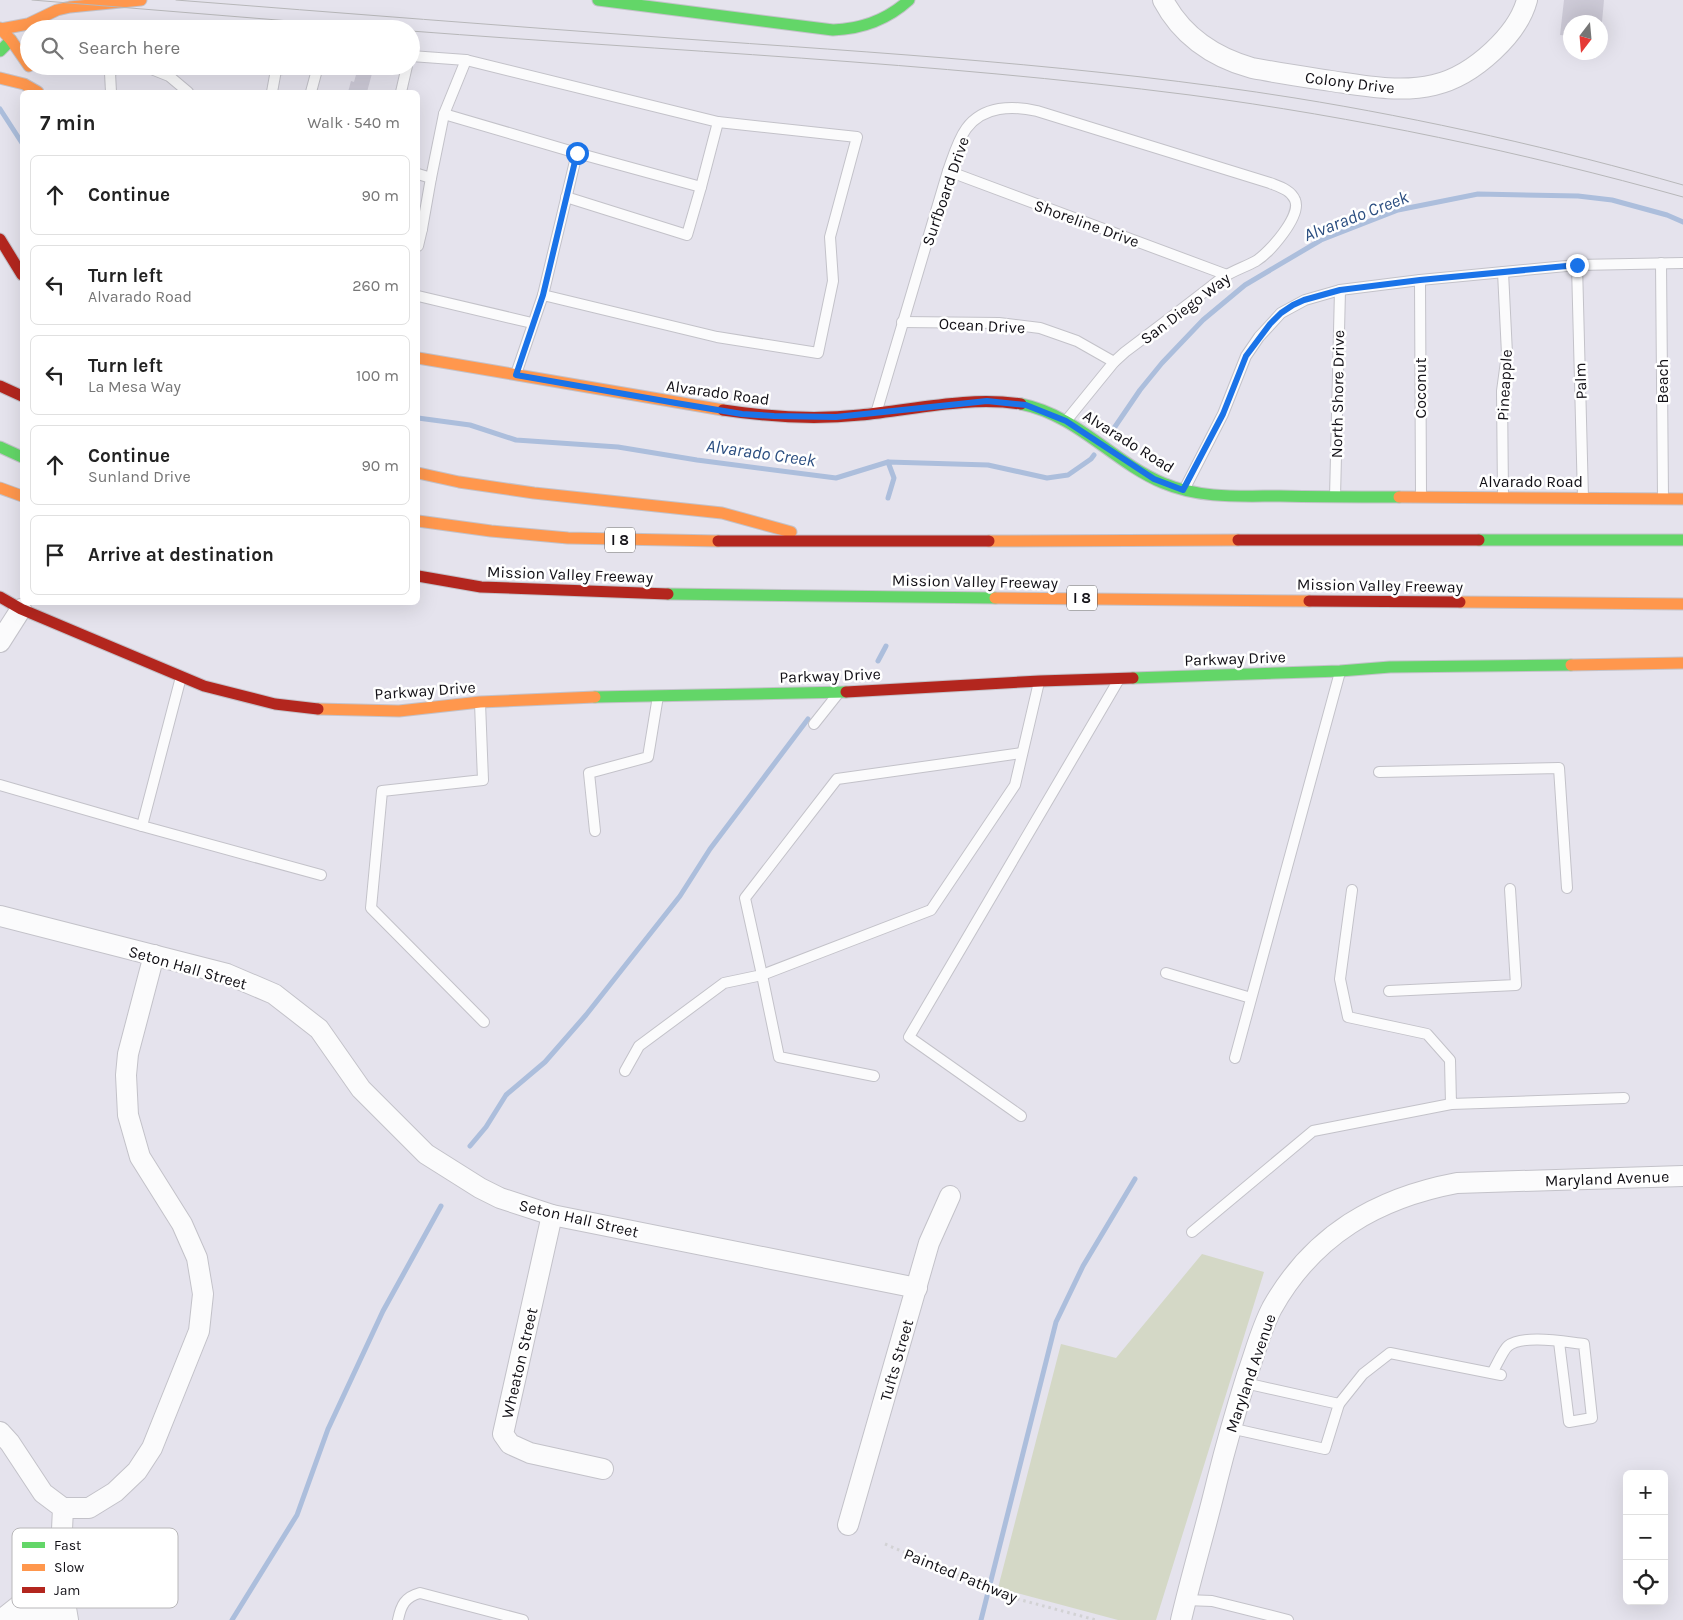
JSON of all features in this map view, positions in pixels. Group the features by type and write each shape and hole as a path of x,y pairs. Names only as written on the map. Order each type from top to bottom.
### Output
{"main road":[{"path":"36,20 57,10 70,7 141,0"},
{"path":"598,0 814,28 847,30 857,29 894,14 908,0"},
{"path":"0,28 20,25"},
{"path":"0,28 20,53"},
{"path":"0,51 20,32"},
{"path":"34,75 43,90"},
{"path":"0,78 24,84 34,90"},
{"path":"0,239 20,272"},
{"name":"Alvarado Road","path":"420,358 742,414 803,418 876,414 968,402 987,401 1026,405 1066,421 1154,479 1183,490 1217,496 1683,499"},
{"path":"0,386 20,395"},
{"path":"0,447 20,456"},
{"path":"420,473 459,482 534,494 722,513 824,541"},
{"path":"0,488 20,495"},
{"name":"I 8","path":"420,520 491,532 568,538 663,541 1683,540"},
{"name":"Mission Valley Freeway","path":"420,576 481,587 687,595 1683,604"},
{"path":"420,584 481,587"},
{"name":"Parkway Drive","path":"0,597 20,609 204,686 275,704 330,710 399,711 480,702 658,695 840,692 1040,681 1340,671 1390,667 1683,663"}],"street":[{"name":"Colony Drive","path":"1163,0 1178,23 1190,36 1218,56 1235,63 1252,68 1377,88 1407,88 1435,85 1470,69 1485,58 1513,28 1527,0"},
{"path":"0,642 20,609"},
{"name":"Seton Hall Street","path":"0,916 227,974 274,994 320,1029 361,1089 426,1154 480,1188 500,1198 552,1214 917,1288"},
{"path":"0,1432 10,1443 43,1493 63,1508 89,1508 102,1501 127,1482 145,1460 152,1448 199,1331 202,1313 202,1285 197,1258 182,1224 140,1157 128,1115 126,1095 128,1054 154,955"},
{"name":"Maryland Avenue","path":"1181,1620 1230,1428 1261,1332 1272,1308 1296,1273 1319,1248 1338,1232 1382,1205 1414,1193 1457,1183 1683,1176"},
{"name":"Tufts Street","path":"848,1526 929,1243 950,1196"},
{"name":"Wheaton Street","path":"552,1214 503,1434 510,1444 530,1453 603,1469"},
{"path":"62,1528 63,1508"},
{"path":"2,1619 16,1608"},
{"path":"2,1619 38,1611 52,1614 60,1620"}],"lane":[{"path":"420,57 466,60 718,122 857,137 830,237 833,281 818,353 717,337 543,295"},
{"path":"420,228 444,114 466,60"},
{"path":"110,75 111,90"},
{"path":"166,75 186,90"},
{"path":"272,90 275,75"},
{"path":"312,90 316,75"},
{"path":"401,90 405,75"},
{"name":"Surfboard Drive","path":"876,414 948,171 959,141 974,119 992,111 1026,108 1270,183 1284,188 1292,195"},
{"path":"444,114 701,187"},
{"path":"566,197 686,235 718,122"},
{"path":"516,375 543,295 577,153"},
{"name":"Shoreline Drive","path":"948,171 1227,275"},
{"path":"420,175 431,178"},
{"name":"San Diego Way","path":"1066,421 1114,362 1227,275 1255,261 1274,246 1281,237 1295,209 1296,202 1292,195"},
{"name":"Beach","path":"1661,263 1663,499"},
{"path":"1183,490 1223,414 1246,356 1259,337 1281,313 1304,300 1340,290 1420,280 1577,265 1683,263"},
{"name":"Palm","path":"1577,265 1583,498"},
{"name":"Pineapple","path":"1503,272 1507,354 1502,392 1503,497"},
{"name":"Coconut","path":"1420,280 1421,497"},
{"name":"North Shore Drive","path":"1335,497 1340,290"},
{"path":"420,296 532,323"},
{"name":"Ocean Drive","path":"902,322 999,324 1040,328 1077,341 1114,362"},
{"path":"1235,1058 1340,671"},
{"path":"142,826 181,676"},
{"path":"1021,1116 909,1037 1120,678"},
{"path":"625,1071 639,1046 724,983 762,975 930,910 1015,785 1040,681"},
{"path":"814,724 840,692"},
{"path":"594,831 589,773 648,758 658,695"},
{"path":"480,702 483,780 382,791 371,908 484,1022"},
{"path":"874,1076 779,1057 745,898 837,779 1022,754"},
{"path":"1379,772 1559,768 1567,888"},
{"path":"0,785 321,875"},
{"path":"1352,890 1340,979 1348,1017 1427,1034 1450,1060 1451,1104"},
{"path":"1389,991 1516,985 1510,890"},
{"path":"1166,973 1251,998"},
{"path":"1192,1232 1313,1131 1451,1104 1624,1098"},
{"path":"1230,1428 1325,1449 1339,1404 1363,1374 1390,1353 1497,1374 1507,1347 1525,1340 1559,1342 1584,1344 1592,1418 1569,1422 1559,1342"},
{"path":"1245,1383 1339,1404"},
{"path":"398,1620 404,1601 410,1595 420,1593 523,1620"},
{"path":"1186,1600 1212,1601 1264,1617 1288,1620"}],"path":[{"name":"Painted Pathway","path":"885,1544 1010,1597 1096,1620"}],"green space":[{"path":"1202,1254 1264,1272 1156,1620 1118,1620 998,1588 1061,1344 1116,1358"}],"building":[{"path":"1564,0 1604,0 1603,15 1563,15 1563,35 1560,35"},
{"path":"356,75 372,75 368,90 349,90 351,81 354,82"}],"waterway":[{"name":"Alvarado Creek","path":"0,109 20,140"},
{"name":"Alvarado Creek","path":"1110,434 1140,390 1162,363 1203,320 1245,285 1321,240 1398,210 1478,194 1578,196 1612,200 1667,215 1683,222"},
{"name":"Alvarado Creek","path":"420,418 470,425 516,440 618,447 697,460 836,478 888,462 988,465 1047,478 1068,475 1094,455"},
{"path":"888,462 894,478 888,498"},
{"path":"878,661 886,646"},
{"path":"470,1146 486,1127 506,1095 545,1062 586,1015 680,896 710,849 808,719"},
{"path":"981,1620 1056,1322 1083,1266 1135,1179"},
{"path":"232,1620 297,1515 328,1429 383,1311 441,1206"}],"tram line":[{"path":"32,0 278,20"},
{"path":"176,0 984,61 1140,77 1295,98 1393,115 1539,147 1683,185"},
{"path":"420,32 899,66 996,74 1190,95 1314,114 1438,137 1561,165 1683,197"}],"traffic: fast":[{"path":"598,0 833,30 854,28 874,22 892,13 909,0"},
{"path":"0,51 11,40"},
{"path":"1021,404 1060,418 1145,474 1163,483 1192,492 1221,496 1399,497"},
{"path":"0,447 20,456"},
{"path":"1479,540 1683,540"},
{"path":"668,594 995,598"},
{"path":"1133,678 1340,671 1390,667 1571,665"},
{"path":"595,697 846,692"}],"traffic: slow":[{"path":"36,20 57,10 70,7 141,0"},
{"path":"1,29 20,25"},
{"path":"0,28 20,53"},
{"path":"0,78 24,84 34,90"},
{"path":"420,358 723,410"},
{"path":"420,473 459,482 534,493 722,513 791,532"},
{"path":"0,488 20,495"},
{"path":"1399,497 1683,499"},
{"path":"420,521 491,531 568,538 718,541"},
{"path":"989,541 1238,540"},
{"path":"995,598 1309,601"},
{"path":"1460,602 1683,604"},
{"path":"1571,665 1683,663"},
{"path":"318,709 399,711 480,702 595,697"}],"traffic: jam":[{"path":"0,239 20,272"},
{"path":"0,386 20,395"},
{"path":"723,410 774,416 826,417 860,415 960,403 1001,402 1021,404"},
{"path":"1238,540 1479,540"},
{"path":"718,541 989,541"},
{"path":"420,576 481,587 668,594"},
{"path":"0,597 21,609 204,686 275,704 318,709"},
{"path":"1309,601 1460,602"},
{"path":"846,692 1040,681 1133,678"}],"route":[{"path":"577,153 543,295 516,375 742,414 803,418 876,414 968,402 987,401 1026,405 1066,421 1154,479 1183,490 1223,414 1246,356 1270,324 1293,305 1340,290 1420,280 1577,265"}]}
